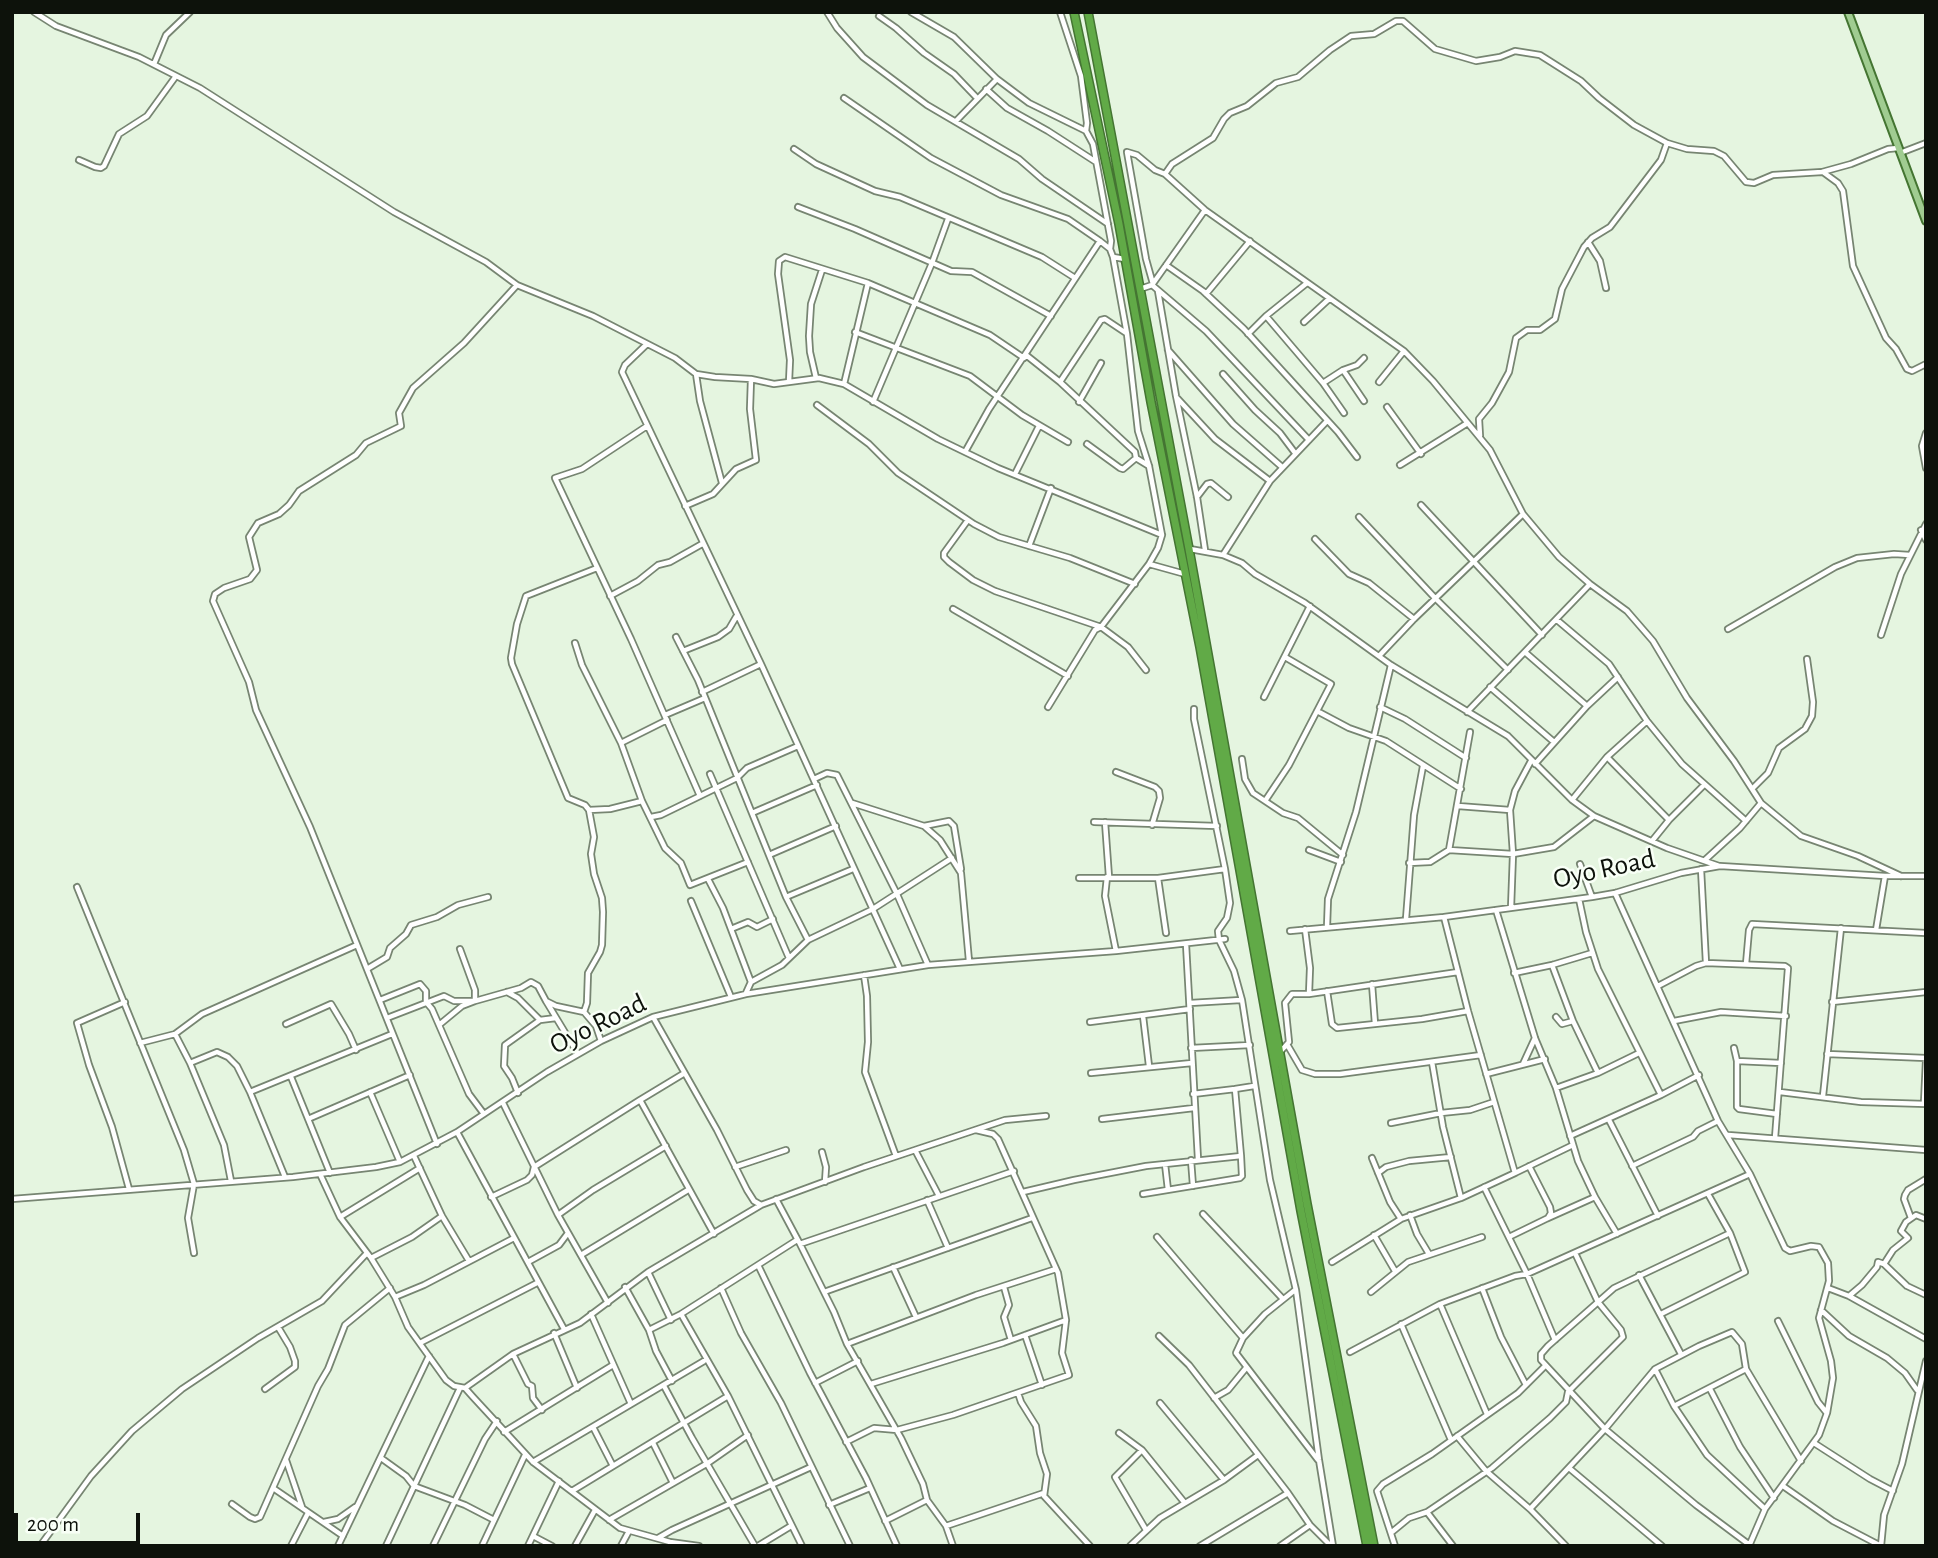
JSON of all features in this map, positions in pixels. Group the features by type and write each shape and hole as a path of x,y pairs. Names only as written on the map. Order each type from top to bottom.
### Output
{"highway":[{"path":"1074,12 1125,259 1151,402 1203,647 1307,1205 1374,1546"},
{"path":"1088,12 1189,549 1203,647 1301,1211 1367,1546"}],"main road":[{"path":"1848,12 1926,221"}],"street":[{"path":"34,12 56,26 154,64 200,89 394,212 486,262 517,285 593,316 675,358 696,373 774,384 816,378 844,384 965,452 1162,535"},
{"path":"154,64 166,35 190,12"},
{"path":"827,12 837,28 863,57 927,105 1019,159 1042,180 1108,224"},
{"path":"911,12 954,37 997,79 1029,103 1086,131"},
{"path":"1060,12 1081,76 1086,131 1093,144 1111,241 1110,250"},
{"path":"878,16 954,74 977,98"},
{"path":"1165,174 1172,164 1213,138 1230,113 1247,106 1276,83 1298,77 1351,36 1374,34 1396,21 1402,21 1435,50 1476,61 1515,51 1540,55 1581,81 1634,125 1667,143 1687,149 1714,151 1724,156 1746,182 1754,183 1773,175 1822,172 1852,164 1888,149 1899,150 1926,144"},
{"path":"79,160 95,167 104,166 119,134 147,116 176,76"},
{"path":"956,121 997,79"},
{"path":"986,89 1007,108 1096,163"},
{"path":"844,98 931,158 1001,195 1068,219 1100,241 1113,257 1127,334 1138,431 1149,466 1162,535 1149,564 1101,626 1095,630 1048,707"},
{"path":"1480,437 1479,419 1492,403 1509,372 1516,338 1527,330 1540,330 1555,319 1562,289 1588,242 1610,227 1661,160 1667,143"},
{"path":"794,149 816,164 875,191 900,197 1042,257 1075,278"},
{"path":"1309,440 1206,331 1152,284 1127,152 1137,155 1155,170 1165,174 1205,210 1404,351 1433,381 1490,450 1523,514 1559,557 1627,611 1653,641 1687,698 1734,761 1761,803 1801,836 1858,856 1901,876"},
{"path":"1822,172 1838,183 1843,191 1853,267 1886,338 1907,369 1912,371 1926,364"},
{"path":"798,207 951,271 972,272 1051,316"},
{"path":"1140,289 1152,284 1205,210"},
{"path":"873,402 948,219"},
{"path":"965,452 1100,241"},
{"path":"1206,294 1250,241"},
{"path":"1588,242 1600,261 1606,288"},
{"path":"789,382 790,360 779,292 779,261 785,257 868,283 990,335 1060,382 1135,452 1136,458 1149,466"},
{"path":"1113,257 1125,259"},
{"path":"1166,265 1206,294 1248,334 1357,457"},
{"path":"816,378 809,336 811,304 822,270"},
{"path":"844,384 868,283"},
{"path":"1248,334 1307,283"},
{"path":"437,1144 310,827 256,710 249,682 213,601 215,594 250,579 257,570 249,537 258,523 279,514 299,491 356,455 366,443 401,426 399,413 413,388 464,343 517,285"},
{"path":"1158,291 1205,550"},
{"path":"1304,323 1329,299"},
{"path":"1266,316 1323,383 1344,413"},
{"path":"1060,382 1101,320 1105,319 1127,334"},
{"path":"855,332 970,376 1039,426 1068,442"},
{"path":"647,344 625,365 622,372 816,782 900,969"},
{"path":"1168,349 1233,424 1282,467"},
{"path":"1379,382 1404,351"},
{"path":"1323,383 1343,370 1357,365 1364,358"},
{"path":"1079,402 1101,363"},
{"path":"1343,370 1364,401"},
{"path":"696,373 700,401 722,483"},
{"path":"1223,374 1280,433 1295,453"},
{"path":"685,506 713,494 736,469 757,458 750,409 751,379"},
{"path":"1175,396 1215,439 1270,481"},
{"path":"817,405 869,444 898,473 968,520 999,537 1070,558 1135,584"},
{"path":"1387,407 1421,454"},
{"path":"1223,555 1270,481 1327,421"},
{"path":"1400,465 1466,424"},
{"path":"648,426 582,469 555,478 700,796"},
{"path":"1015,474 1039,426"},
{"path":"1926,433 1922,446 1926,468"},
{"path":"1087,444 1120,468 1124,469 1136,458"},
{"path":"1197,497 1207,484 1211,483 1228,497"},
{"path":"1029,546 1052,488"},
{"path":"1421,506 1542,635"},
{"path":"1379,656 1413,619 1523,514"},
{"path":"1359,517 1508,670"},
{"path":"968,520 944,553 949,562 973,580 995,591 1101,626 1128,647 1146,670"},
{"path":"1881,635 1910,555 1926,524"},
{"path":"1921,530 1926,540"},
{"path":"1315,539 1349,574 1369,583 1413,619"},
{"path":"610,596 638,581 658,565 670,562 702,544"},
{"path":"1189,549 1205,550 1242,563 1255,574 1310,606 1391,664 1508,736 1572,800 1594,816 1720,866"},
{"path":"1728,629 1835,567 1857,558 1910,555"},
{"path":"1149,564 1186,574"},
{"path":"584,1012 588,973 602,945 603,912 591,854 594,837 589,810 585,805 568,799 512,664 512,657 517,624 527,596 597,568"},
{"path":"1467,712 1590,584"},
{"path":"1264,698 1310,606"},
{"path":"953,609 1068,676"},
{"path":"683,651 718,637 729,629 737,616"},
{"path":"1558,620 1609,664 1670,752 1746,821"},
{"path":"729,629 743,627"},
{"path":"676,637 705,698 786,897 808,940"},
{"path":"575,643 582,664 621,743 642,801 665,848 681,863 690,885 748,862"},
{"path":"1526,653 1587,706"},
{"path":"1265,801 1289,765 1330,687 1330,682 1284,657"},
{"path":"1752,789 1768,773 1779,748 1805,729 1812,716 1813,702 1807,659"},
{"path":"702,692 761,664"},
{"path":"1327,927 1328,900 1343,855 1391,664"},
{"path":"1511,908 1513,854 1510,810 1515,791 1533,762 1618,677"},
{"path":"1490,687 1554,742"},
{"path":"621,743 705,698"},
{"path":"1380,707 1405,719 1466,758"},
{"path":"1195,709 1194,719 1226,869 1230,903 1227,918 1218,931 1234,971 1241,1000 1250,1045 1254,1086 1268,1153 1270,1180 1296,1290 1330,1544"},
{"path":"1317,711 1349,728 1374,736 1461,789"},
{"path":"1572,800 1607,757 1647,721"},
{"path":"1449,850 1470,732"},
{"path":"652,817 716,789 737,778 747,768 798,746"},
{"path":"1607,757 1668,820"},
{"path":"1242,759 1248,787 1252,793 1283,813 1298,818 1343,855"},
{"path":"731,764 747,768"},
{"path":"1406,919 1414,816 1423,766"},
{"path":"1116,772 1158,790 1160,797 1152,825"},
{"path":"752,813 816,782 827,773 837,775 928,965"},
{"path":"710,774 789,958"},
{"path":"1652,841 1668,820 1704,785"},
{"path":"589,810 642,801"},
{"path":"851,803 924,826 940,840 961,873"},
{"path":"1704,861 1761,803"},
{"path":"1458,806 1510,810"},
{"path":"1409,863 1430,862 1449,850 1513,854 1554,847 1594,816"},
{"path":"924,826 949,821 954,826 969,961"},
{"path":"1094,822 1217,826"},
{"path":"1105,822 1108,877 1105,896 1116,951"},
{"path":"769,855 836,825"},
{"path":"1309,850 1341,862"},
{"path":"746,994 751,982 782,965 808,940 873,909 895,892 952,858"},
{"path":"1580,864 1592,897"},
{"name":"Oyo Road","path":"1290,931 1444,917 1579,899 1615,893 1720,866 1926,876"},
{"path":"786,897 853,869"},
{"path":"1079,878 1158,878 1226,869"},
{"path":"1701,869 1706,963"},
{"path":"1876,930 1885,876"},
{"path":"1158,878 1166,933"},
{"path":"708,879 751,982"},
{"path":"77,887 170,1110 194,1184 188,1218 194,1253"},
{"path":"1615,893 1718,1121 1750,1174 1785,1248 1790,1251 1819,1247 1828,1263 1828,1288 1819,1325 1831,1362 1833,1378 1827,1413 1814,1443 1765,1509 1750,1545 1696,1505 1605,1429 1541,1360 1541,1354 1555,1340 1614,1288 1730,1233"},
{"path":"367,969 387,957 390,948 406,934 411,925 437,917 458,905 488,897"},
{"path":"1579,899 1592,953 1661,1095"},
{"path":"691,901 731,997"},
{"path":"1496,910 1535,1038 1556,1088 1570,1136 1595,1197 1617,1234"},
{"path":"1444,917 1515,1173"},
{"path":"731,929 747,922 757,927 773,919"},
{"path":"1746,964 1752,924 1926,933"},
{"path":"1823,1096 1841,928"},
{"path":"1305,929 1310,968 1309,994"},
{"name":"Oyo Road","path":"12,1199 320,1174 400,1162 457,1132 601,1041 653,1017 731,997 928,965 1222,940"},
{"path":"1186,944 1198,1159"},
{"path":"140,1043 175,1034 202,1014 357,945"},
{"path":"460,949 475,990 475,1001"},
{"path":"1514,973 1592,953"},
{"path":"1658,986 1706,963 1788,968 1775,1138"},
{"path":"1552,965 1573,1021 1598,1073"},
{"path":"1458,972 1309,994 1292,994 1285,1003 1288,1046 1301,1070 1315,1074 1340,1074 1481,1055"},
{"path":"864,975 867,1042 864,1072 896,1156"},
{"path":"439,1025 462,1006 531,982 538,986 578,1054"},
{"path":"380,1000 420,984 426,991 426,1002 432,1009 470,1094 484,1114"},
{"path":"1372,984 1376,1024"},
{"path":"1327,991 1335,1027 1468,1011"},
{"path":"507,992 540,1020"},
{"path":"1832,1002 1926,992"},
{"path":"387,1017 444,996 454,1001 475,1001"},
{"path":"1190,1003 1241,1000"},
{"path":"546,1001 584,1012 596,1026 601,1041"},
{"path":"125,1002 77,1023 112,1127 129,1189"},
{"path":"286,1024 331,1004 356,1050"},
{"path":"1090,1022 1190,1009"},
{"path":"1674,1021 1721,1012 1786,1016"},
{"path":"1143,1016 1149,1066"},
{"path":"653,1017 717,1130 747,1190 761,1205"},
{"path":"1556,1017 1562,1024 1573,1021"},
{"path":"518,1093 513,1078 504,1066 505,1045 540,1020 556,1018"},
{"path":"175,1034 190,1063 224,1146 231,1181"},
{"path":"250,1092 393,1034"},
{"path":"1523,1065 1535,1038"},
{"path":"1191,1048 1250,1045"},
{"path":"1279,1052 1288,1046"},
{"path":"1734,1048 1739,1110 1777,1114"},
{"path":"190,1063 220,1052 237,1066 285,1177"},
{"path":"1556,1088 1639,1054"},
{"path":"1780,1092 1861,1102 1925,1103 1926,1059 1827,1054"},
{"path":"1486,1074 1545,1059"},
{"path":"1737,1061 1781,1063"},
{"path":"1432,1062 1461,1198"},
{"path":"1091,1073 1192,1063"},
{"path":"491,1197 527,1180 534,1167 683,1074"},
{"path":"308,1119 410,1075"},
{"path":"1570,1136 1609,1120 1699,1075"},
{"path":"291,1077 331,1172"},
{"path":"1194,1094 1254,1086"},
{"path":"1143,1194 1242,1176 1235,1089"},
{"path":"370,1092 400,1162"},
{"path":"640,1100 714,1234"},
{"path":"1391,1123 1470,1110 1494,1102"},
{"path":"503,1103 558,1215 608,1303"},
{"path":"1102,1119 1194,1108"},
{"path":"386,1546 462,1388 513,1353 580,1323 648,1272 761,1205 1005,1120 1046,1116"},
{"path":"1609,1120 1658,1216"},
{"path":"1632,1166 1693,1137 1698,1131 1718,1121"},
{"path":"846,1441 874,1428 897,1430 953,1415 1069,1375 1062,1353 1066,1320 1056,1269 998,1139 993,1134 975,1130"},
{"path":"457,1132 564,1329"},
{"path":"1727,1135 1926,1150"},
{"path":"1332,1262 1401,1219 1461,1198 1573,1144"},
{"path":"558,1215 593,1190 666,1146"},
{"path":"735,1167 786,1150"},
{"path":"915,1150 939,1196"},
{"path":"822,1152 826,1167 825,1182"},
{"path":"414,1156 442,1216 469,1261"},
{"path":"1023,1192 1165,1164 1241,1156"},
{"path":"1378,1173 1386,1167 1409,1161 1451,1157"},
{"path":"1372,1158 1390,1202 1401,1219"},
{"path":"1191,1160 1194,1186"},
{"path":"1165,1164 1168,1190"},
{"path":"1529,1166 1550,1207 1548,1218"},
{"path":"340,1217 420,1168"},
{"path":"649,1330 681,1314 799,1242 1014,1171"},
{"path":"320,1174 340,1217 369,1255 390,1288 408,1327 446,1381 462,1388 497,1421 533,1462 609,1520 629,1531 669,1544 699,1546"},
{"path":"1350,1352 1440,1304 1527,1274 1750,1174"},
{"path":"1911,1218 1905,1195 1908,1190 1926,1179"},
{"path":"1484,1187 1527,1274 1555,1340"},
{"path":"581,1255 688,1190"},
{"path":"1661,1314 1743,1274 1745,1268 1730,1233 1708,1194"},
{"path":"1509,1237 1595,1197"},
{"path":"776,1199 824,1292 847,1344 897,1430 923,1484 927,1500 946,1527 953,1546"},
{"path":"927,1200 948,1248"},
{"path":"1203,1214 1283,1299"},
{"path":"1410,1215 1429,1254"},
{"path":"1884,1264 1893,1250 1908,1238 1901,1231 1906,1222 1916,1215 1926,1219"},
{"path":"40,1546 91,1476 132,1432 182,1389 322,1301 369,1255 412,1237 442,1216"},
{"path":"824,1292 1032,1218"},
{"path":"528,1262 559,1245 568,1233"},
{"path":"1374,1236 1395,1271"},
{"path":"1157,1237 1243,1338"},
{"path":"1371,1292 1408,1262 1482,1237"},
{"path":"394,1297 424,1285 514,1238"},
{"path":"1392,1532 1409,1518 1427,1512 1492,1468 1566,1402 1568,1392 1623,1337 1621,1330 1598,1302 1575,1253"},
{"path":"1849,1296 1862,1286 1878,1262 1884,1264 1907,1286 1926,1295"},
{"path":"758,1265 897,1546"},
{"path":"893,1267 916,1317"},
{"path":"847,1344 916,1317 1056,1269"},
{"path":"648,1272 670,1320"},
{"path":"1639,1275 1681,1354"},
{"path":"420,1343 537,1282"},
{"path":"625,1287 649,1330 656,1351 672,1381"},
{"path":"1004,1287 1009,1305 1004,1317 1011,1340"},
{"path":"232,1504 255,1519 260,1517 328,1369 345,1325 390,1288"},
{"path":"721,1288 741,1332 781,1403 850,1546"},
{"path":"1482,1288 1501,1337 1526,1385"},
{"path":"1828,1288 1849,1296 1926,1339"},
{"path":"1296,1290 1270,1309 1243,1338 1236,1353 1319,1460"},
{"path":"1440,1304 1487,1414"},
{"path":"1821,1310 1850,1336 1887,1358 1905,1373 1917,1391"},
{"path":"591,1314 631,1404"},
{"path":"681,1314 728,1396 802,1546"},
{"path":"870,1384 1066,1320"},
{"path":"1778,1321 1818,1402 1827,1413"},
{"path":"1401,1324 1451,1440"},
{"path":"265,1389 295,1367 290,1347 278,1327"},
{"path":"1530,1509 1605,1429 1656,1369 1681,1354 1732,1332 1742,1344 1746,1369 1801,1461"},
{"path":"554,1333 577,1388"},
{"path":"1025,1335 1042,1385"},
{"path":"1159,1336 1189,1364 1310,1525 1330,1544"},
{"path":"513,1353 528,1384 532,1386 533,1398 542,1410"},
{"path":"338,1546 429,1356"},
{"path":"533,1462 706,1360"},
{"path":"815,1383 858,1361"},
{"path":"1783,1486 1833,1521 1881,1546 1884,1515 1908,1439 1926,1361"},
{"path":"504,1432 612,1366"},
{"path":"1395,1546 1377,1492 1383,1484 1457,1436 1526,1385 1545,1366"},
{"path":"1214,1398 1228,1390 1246,1368"},
{"path":"1656,1369 1674,1406 1707,1455 1765,1509"},
{"path":"1674,1406 1746,1369"},
{"path":"664,1385 756,1546 791,1526"},
{"path":"1710,1388 1740,1447 1774,1498"},
{"path":"1018,1393 1036,1426 1040,1453 1047,1474 1044,1493 1046,1500 1089,1545"},
{"path":"572,1491 728,1396"},
{"path":"1160,1403 1224,1480"},
{"path":"433,1546 485,1438 497,1421"},
{"path":"593,1427 613,1466"},
{"path":"1119,1433 1142,1450 1184,1502"},
{"path":"609,1520 708,1463 748,1436"},
{"path":"1457,1436 1486,1471 1530,1509 1566,1546"},
{"path":"653,1443 673,1483"},
{"path":"1814,1443 1893,1491"},
{"path":"1142,1450 1115,1477 1146,1530"},
{"path":"482,1546 525,1454"},
{"path":"1130,1546 1155,1521 1224,1480 1258,1455"},
{"path":"381,1458 412,1481 414,1486 494,1520"},
{"path":"286,1460 302,1508"},
{"path":"657,1539 811,1467"},
{"path":"1569,1468 1662,1546"},
{"path":"528,1546 559,1482"},
{"path":"273,1488 343,1536"},
{"path":"829,1506 870,1488"},
{"path":"946,1527 1044,1493"},
{"path":"1200,1546 1288,1493"},
{"path":"885,1521 927,1500"},
{"path":"324,1522 338,1520 358,1504"},
{"path":"575,1546 595,1510"},
{"path":"1427,1512 1453,1546"},
{"path":"291,1546 308,1513"},
{"path":"1280,1546 1310,1525"},
{"path":"621,1546 629,1531"},
{"path":"534,1536 552,1546"},
{"path":"1080,1546 1089,1545"}]}
